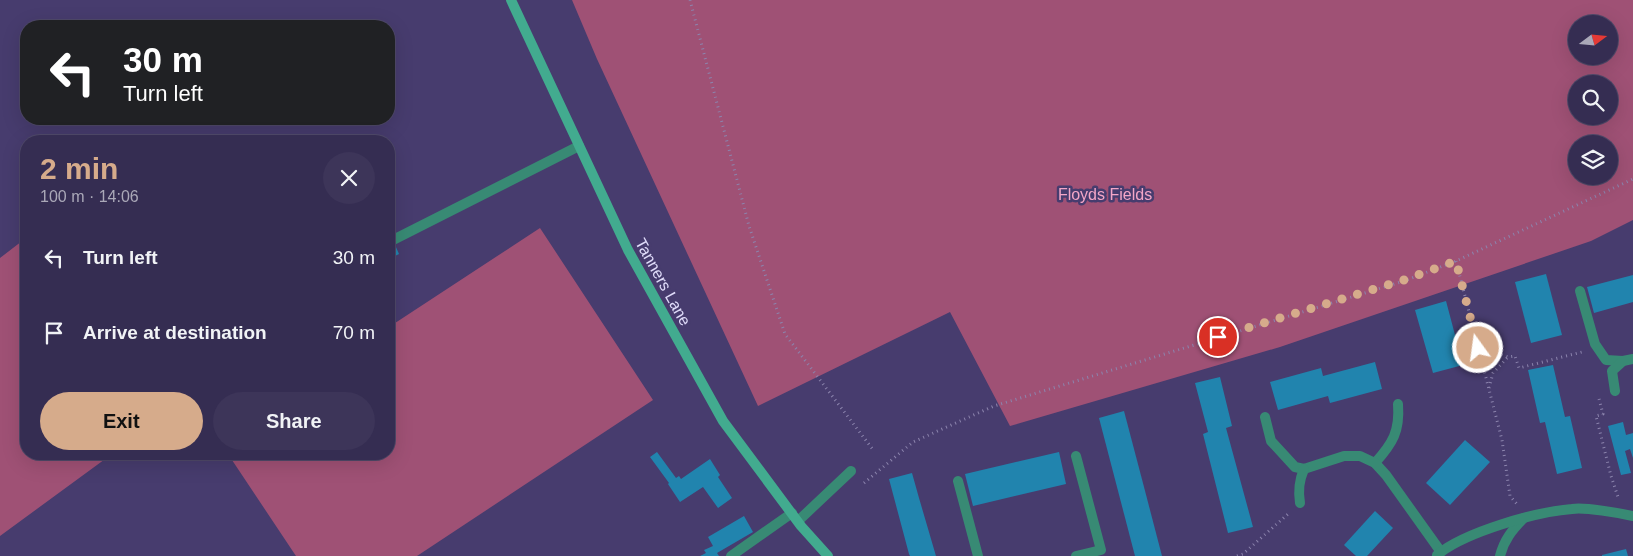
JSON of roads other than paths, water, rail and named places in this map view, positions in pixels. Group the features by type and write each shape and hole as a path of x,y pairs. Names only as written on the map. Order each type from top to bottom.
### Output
{"main road":[{"name":"Tanners Lane","path":"511,0 628,250 723,421 794,517 828,556"}],"street":[{"path":"395,238 579,146"},
{"path":"1580,291 1595,344 1606,360 1628,360"},
{"path":"1615,391 1612,371 1628,360"},
{"path":"1375,463 1395,438 1399,417 1398,404"},
{"path":"1265,417 1271,441 1295,466 1304,469 1344,456 1360,456 1375,463 1386,475 1439,554 1484,531 1526,518 1573,508 1629,515"},
{"path":"1076,456 1101,550 1076,556"},
{"path":"1300,503 1299,480 1304,469"},
{"path":"731,556 794,517 851,472"},
{"path":"958,481 978,556"},
{"path":"1500,556 1506,539 1512,530 1526,518"}],"park label":[{"name":"Floyds Fields","path":"1105,194"}]}
